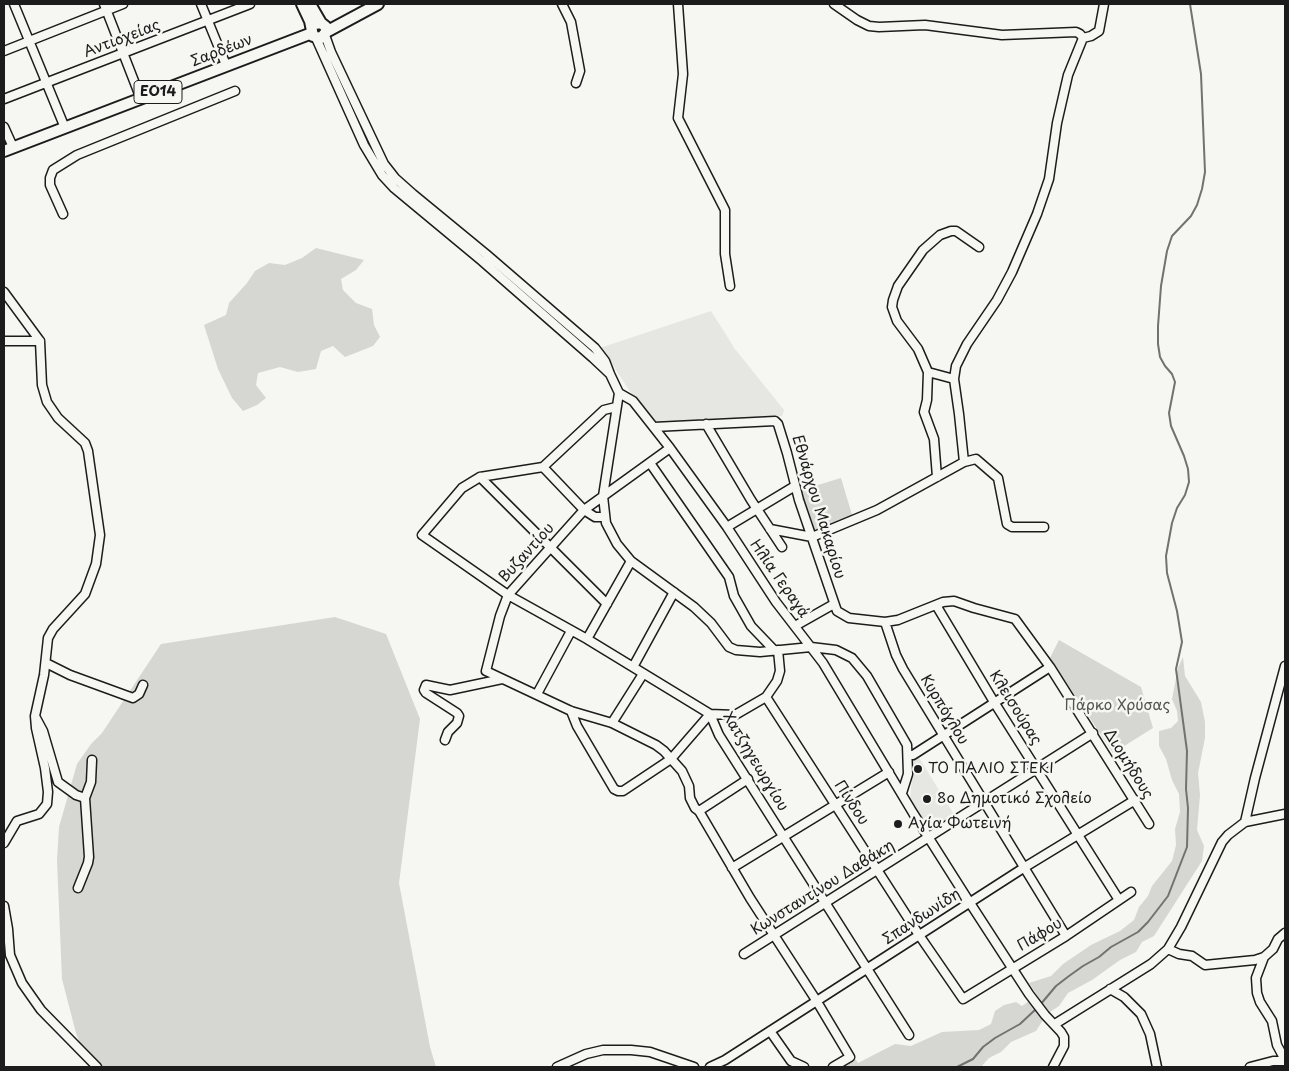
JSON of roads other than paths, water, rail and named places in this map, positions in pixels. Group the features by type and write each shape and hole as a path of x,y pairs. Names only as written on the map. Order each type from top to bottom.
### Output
{"main road":[{"path":"302,4 319,30"},
{"path":"310,4 319,30"},
{"name":"Σαρδέων","path":"319,30 364,4"},
{"name":"Σαρδέων","path":"7,148 66,128 319,30 378,4"}],"street":[{"path":"14,4 66,128"},
{"path":"4,51 105,7 123,4"},
{"path":"201,4 226,65"},
{"name":"Αντιοχείας","path":"4,99 250,4"},
{"path":"562,4 571,22 580,71 576,83"},
{"path":"678,4 683,74 678,118 725,210 726,254 730,286"},
{"path":"834,4 869,26 925,26 1002,35 1076,32 1083,38"},
{"path":"1083,38 1099,31 1104,4"},
{"path":"105,7 141,99"},
{"path":"319,30 364,145 382,175 394,188 482,261 610,374 619,393 602,496 608,529 617,544 631,561 694,607 711,623 730,647 745,651 811,647 836,650 852,658 867,676 907,746 908,774 902,793"},
{"path":"964,462 962,432 954,379 959,358 966,344 997,300 1012,272 1037,214 1048,179 1057,123 1068,75 1083,38"},
{"path":"63,214 50,185 53,170 77,155 144,129 220,95 235,91"},
{"path":"4,127 7,148"},
{"path":"937,477 934,439 924,412 928,372 918,349 897,321 892,307 895,292 923,250 940,235 956,231 978,247"},
{"path":"4,292 40,341 42,385 47,402 58,418 85,443 88,451 100,535 96,564 85,594 50,632 36,716 36,728 48,792 46,804 39,814 17,821 4,844"},
{"path":"4,341 40,341"},
{"path":"928,372 954,379"},
{"name":"Ηλία Γεραγά","path":"619,393 633,401 670,448 727,527 776,602 823,663 928,838 1029,994 1045,1015 1055,1024"},
{"path":"480,477 543,467 604,410 616,407"},
{"name":"Εθνάρχου Μακαρίου","path":"654,428 775,421 778,424 787,453 798,500 834,604"},
{"path":"706,424 782,548"},
{"name":"Βυζαντίου","path":"502,679 486,671 500,616 508,595 584,510 670,448"},
{"path":"770,529 812,537 877,510 964,462 976,459 998,478 1007,524 1012,527 1044,527"},
{"path":"571,710 577,726 612,785 618,791 623,791 671,759 710,714 735,715 766,697 777,681 780,671 776,650 751,626 734,596 729,577 650,463"},
{"path":"543,467 584,510 595,517 605,517"},
{"path":"480,477 607,604"},
{"name":"Χατζηγεωργίου","path":"480,477 462,488 422,535 508,595 587,639 710,714 719,734 909,1034"},
{"path":"727,527 795,486"},
{"path":"587,639 631,561"},
{"path":"633,667 674,592"},
{"name":"Διομήδους","path":"936,605 954,601 1015,618 1093,733 1149,824"},
{"path":"795,626 834,604 837,611 848,618 885,622 908,617 936,605"},
{"name":"Κλεισούρας","path":"936,605 994,702 1119,900"},
{"name":"Κυρπόγλου","path":"885,622 896,655 943,736 1066,936"},
{"path":"536,694 571,631"},
{"path":"46,663 70,675 132,698 139,694 143,685"},
{"path":"1245,822 1285,666"},
{"path":"908,755 913,755 1050,667"},
{"path":"612,724 643,674"},
{"path":"444,740 448,732 457,723 458,716 457,713 426,693 424,690 426,685 450,690 502,679 571,710 612,724 656,745 671,759 684,776 695,808 699,811 773,935 816,1000 850,1057 834,1067"},
{"name":"Πίνδου","path":"766,697 963,1000"},
{"path":"36,716 43,731 58,782 85,798"},
{"name":"Κωνσταντίνου Δαβάκη","path":"744,954 1093,733"},
{"path":"78,888 89,857 85,798 91,782 92,760"},
{"path":"732,868 888,772"},
{"path":"699,811 748,779"},
{"name":"Σπανδωνίδη","path":"710,1067 725,1060 1025,867 1134,800"},
{"path":"1053,1067 1065,1042 1055,1024 1151,964 1168,949 1181,927 1222,842 1228,835 1245,822 1285,814"},
{"name":"Πάφου","path":"963,1000 1066,936 1132,892"},
{"path":"4,906 10,955 22,983 42,1012 97,1067"},
{"path":"1250,1067 1273,1061 1285,1061 1277,1045 1272,1020 1260,1002 1256,978 1264,957 1273,949 1278,939 1285,933"},
{"path":"1168,949 1179,954 1192,956 1205,965 1264,957"},
{"path":"1110,989 1124,997 1141,1014 1150,1034 1155,1066"},
{"path":"770,1030 791,1061 804,1067"},
{"path":"557,1067 586,1054 603,1050 631,1050 650,1052 694,1067"}],"waterway":[{"path":"1040,1005 1056,986 1069,976 1111,947 1138,932 1148,922 1168,896 1187,847 1187,751 1176,669 1182,642 1177,611 1167,573 1166,556 1172,523 1189,482 1184,456 1171,426 1169,413 1175,382 1172,374 1160,357 1158,326 1161,286 1167,251 1172,236 1191,216 1197,205 1205,172 1201,74 1190,4"},
{"path":"957,1067 973,1059 983,1047 1020,1024 1036,1009"}],"place":[{"name":"ΤΟ ΠΑΛΙΟ ΣΤΕΚΙ","path":"918,769"},
{"name":"8ο Δημοτικό Σχολείο","path":"927,799"},
{"name":"Αγία Φωτεινή","path":"898,824"}],"park label":[{"name":"Πάρκο Χρύσας","path":"1117,706"}]}
